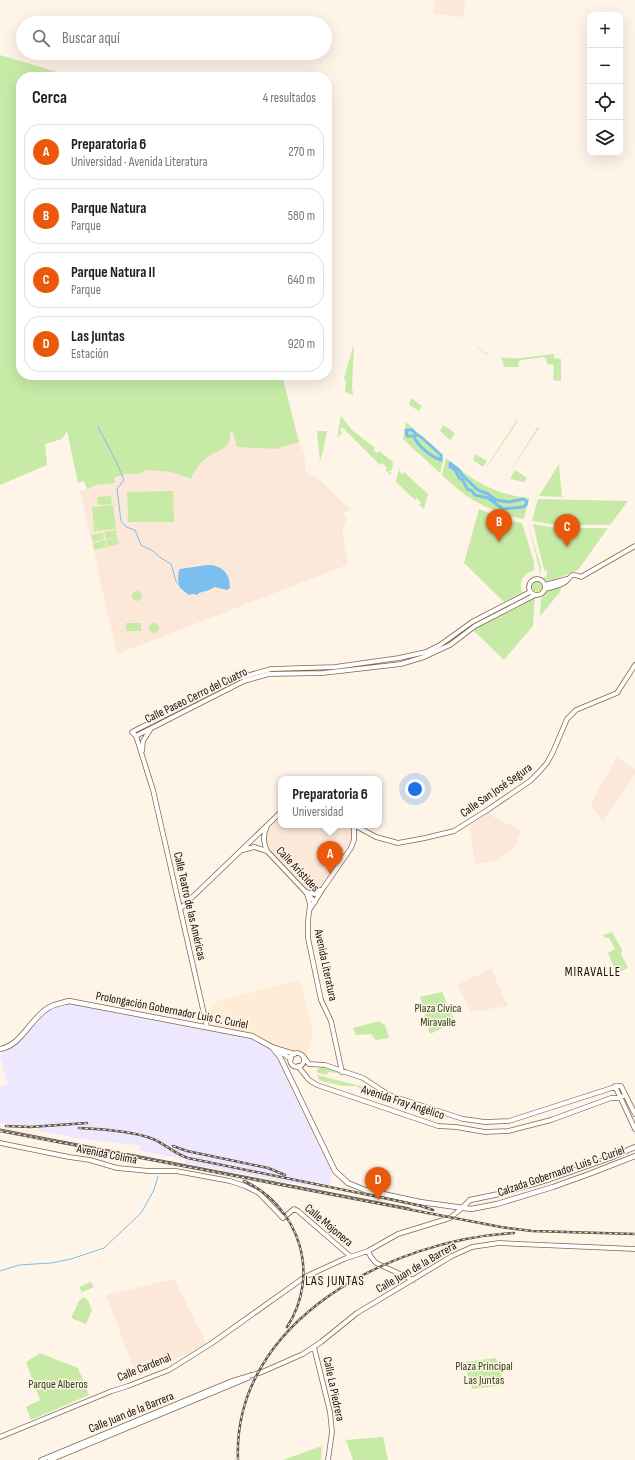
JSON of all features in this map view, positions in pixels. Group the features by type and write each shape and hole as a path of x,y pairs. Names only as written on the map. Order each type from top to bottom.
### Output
{"main road":[{"name":"Prolongación Gobernador Luis C. Curiel","path":"0,1050 6,1048 14,1042 47,1008 69,1001 207,1026 252,1036 272,1047 282,1060 334,1171 342,1179 355,1187 375,1193 462,1208"},
{"name":"Calzada Gobernador Luis C. Curiel","path":"462,1208 470,1200 500,1194 550,1179 610,1158 635,1147"},
{"name":"Calzada Gobernador Luis C. Curiel","path":"462,1208 471,1209 497,1204 553,1187 635,1156"},
{"path":"550,1179 553,1187"},
{"path":"485,1197 487,1206"}],"street":[{"path":"545,587 563,584 573,574 581,577 635,546"},
{"path":"535,579 540,580 545,587 542,594 535,595 530,592 530,583 535,579"},
{"name":"Calle Paseo Cerro del Cuatro","path":"530,592 471,623 440,645 426,652 400,658 335,667 280,668 254,673 239,678 132,732 136,736 244,681 259,676 278,673 323,674 401,664 424,657 450,645 475,626 535,595"},
{"path":"504,605 508,608"},
{"name":"Calle San José Segura","path":"360,828 376,837 398,842 426,838 454,831 530,781 547,763 567,719 571,714 576,710 617,693 635,665"},
{"path":"142,754 143,741 152,728"},
{"name":"Calle Teatro de las Américas","path":"136,736 153,790 207,1026"},
{"path":"180,909 252,839 262,833 268,824 278,815"},
{"path":"309,911 351,848 354,840 354,828"},
{"name":"Calle Arístides","path":"262,833 267,851 315,902"},
{"path":"252,839 252,843 256,847"},
{"path":"240,851 262,846 264,842"},
{"name":"Calle Arístides","path":"256,847 267,851"},
{"path":"306,893 316,894 324,887"},
{"name":"Avenida Literatura","path":"306,893 310,904 308,938 321,1000 331,1021 342,1072"},
{"path":"272,1047 295,1054 300,1054 303,1056 303,1063 298,1066 293,1065 291,1059 272,1047"},
{"path":"291,1059 295,1054"},
{"name":"Avenida Fray Angélico","path":"298,1066 309,1080 317,1085 438,1126 456,1127 472,1131 499,1132 527,1127 612,1098 620,1098 625,1095 621,1086 615,1086 518,1119 509,1121 484,1122 463,1119 389,1095 363,1078 325,1065 310,1065 303,1056"},
{"path":"615,1086 635,1129"},
{"path":"625,1095 635,1114"},
{"name":"Avenida Colima","path":"0,1143 90,1160 117,1168 149,1171 176,1171 230,1181 251,1188 263,1196 283,1218 294,1209"},
{"path":"307,1276 350,1256 368,1251 398,1234 450,1218 462,1208"},
{"name":"Calle Mojonera","path":"294,1209 302,1214 350,1256"},
{"name":"Calle Juan de la Barrera","path":"41,1460 232,1381 290,1360 314,1347 357,1314 452,1256 469,1248 507,1243 635,1249"},
{"name":"Calle Mojonera","path":"368,1251 376,1263 413,1280"},
{"name":"Calle Cardenal","path":"0,1437 112,1391 169,1370 212,1343 302,1279"},
{"name":"Calle La Piedrera","path":"314,1347 330,1412 332,1432 328,1460"},
{"name":"Calle Juan de la Barrera","path":"50,1460 248,1378 251,1375"}],"shaded area":[{"path":"436,0 465,0 463,17 433,14"},
{"path":"233,431 279,448 299,442 304,452 306,472 309,475 317,477 351,510 342,513 347,518 343,528 343,535 347,565 117,654 80,491 96,485 115,483 114,478 126,474 137,474 148,470 171,472 191,479 205,458 226,447 231,436 230,432"},
{"path":"617,757 635,770 635,774 603,820 592,808 591,803"},
{"path":"490,812 495,818 521,830 515,847 495,861 475,864 470,826"},
{"path":"278,820 278,828 349,828 352,835 351,841 318,891 314,892 307,890 301,885 267,846 266,834"},
{"path":"491,969 508,1006 471,1012 457,985"},
{"path":"297,980 301,982 313,1031 312,1040 306,1056 277,1046 253,1035 212,1026 210,1013 216,1004 216,1001"},
{"path":"72,1004 249,1038 260,1042 271,1049 278,1059 332,1172 329,1187 321,1184 320,1188 185,1163 185,1159 140,1151 141,1146 89,1140 38,1131 38,1126 0,1123 0,1086 8,1084 0,1056 18,1043 48,1011 62,1005"},
{"path":"174,1279 206,1343 191,1352 137,1377 106,1295"}],"green space":[{"path":"0,55 57,72 16,72 16,380 283,380 299,442 278,449 237,447 233,432 230,432 229,443 223,449 205,459 197,468 191,479 171,472 148,470 137,474 126,474 114,478 115,483 96,485 87,489 84,481 78,483 67,431 62,439 45,444 47,465 0,485"},
{"path":"464,335 483,351 500,357 518,358 554,354 554,358 561,359 561,381 553,380 554,365 547,364 544,357 521,360 519,361 518,367 504,367 501,358 484,353"},
{"path":"353,347 353,395 345,392 346,383 344,378"},
{"path":"411,398 422,406 419,411 409,405"},
{"path":"341,416 352,430 375,448 373,450 377,453 379,451 393,462 392,470 389,472 391,472 391,475 385,470 387,468 382,463 380,465 342,427 340,429 342,433 337,438"},
{"path":"517,420 518,421 487,467 487,466"},
{"path":"406,422 443,455 440,473 403,439"},
{"path":"443,425 455,433 450,440 440,431"},
{"path":"538,427 539,428 506,477"},
{"path":"317,431 327,431 320,461"},
{"path":"475,454 487,461 483,467 473,460"},
{"path":"446,458 475,480 494,490 529,498 524,519 509,516 493,510 478,503 461,492 442,475"},
{"path":"559,464 562,497 539,496"},
{"path":"399,468 399,471 402,474 404,472 428,494 424,509 419,505 421,503 417,498 415,500 396,482"},
{"path":"515,470 527,478 524,482 510,479"},
{"path":"173,491 174,522 128,522 127,492"},
{"path":"111,496 112,504 98,505 97,497"},
{"path":"538,499 628,501 610,525 557,525 532,521"},
{"path":"113,505 116,529 94,531 92,507"},
{"path":"479,509 507,520 522,523 534,562 534,570 527,574 521,581 522,592 504,602 464,563"},
{"path":"528,524 541,567 540,577 539,567"},
{"path":"533,524 557,528 608,528 578,570 553,580 546,581 544,577 547,576 547,571 544,570"},
{"path":"116,530 117,537 106,539 104,532"},
{"path":"103,533 104,539 93,542 91,535"},
{"path":"117,537 119,544 107,547 106,540"},
{"path":"105,540 106,547 94,550 93,543"},
{"path":"535,580 539,580 543,586 539,592 535,592 531,588 531,584"},
{"path":"562,586 560,592 540,616 541,600 545,592"},
{"path":"137,591 142,596 137,601 132,596"},
{"path":"535,596 533,626 504,660 473,630"},
{"path":"126,623 141,623 141,631 126,631"},
{"path":"154,623 159,628 154,633 149,628"},
{"path":"612,932 622,950 621,954 628,968 617,973 608,953 615,949 609,938 605,938 603,935"},
{"name":"Plaza Cívica Miravalle","path":"442,992 455,1022 430,1034 420,997"},
{"path":"379,1021 385,1025 389,1038 376,1040 371,1034 356,1035 353,1028"},
{"path":"322,1067 343,1074 329,1072 326,1075 316,1072"},
{"path":"317,1075 360,1086 363,1090 356,1086 343,1086 322,1081 319,1080"},
{"path":"91,1282 94,1287 82,1292 79,1287"},
{"path":"83,1297 88,1300 92,1310 86,1324 71,1318 79,1301"},
{"name":"Parque Alberos","path":"40,1353 78,1368 89,1395 31,1420 26,1407 40,1400 26,1362"},
{"name":"Plaza Principal Las Juntas","path":"496,1358 505,1385 472,1389 464,1362"},
{"path":"383,1437 388,1460 353,1460 346,1440"},
{"path":"322,1446 321,1460 283,1460"}],"water":[{"path":"207,565 217,566 227,574 230,588 227,590 215,587 197,595 189,595 180,588 178,573 180,569"}],"waterway":[{"path":"98,427 124,480 117,489 121,521 126,527 135,530 141,545 153,551 171,564 176,581 179,585"},
{"path":"406,430 412,430 421,437 441,455 441,460 425,451 418,444 414,436 407,436 406,430"},
{"path":"450,463 459,470 462,475 478,490 488,494 496,500 509,502 523,499 527,501 526,505 523,507 503,509 488,498 475,495 471,490 468,490 455,470 450,467 450,463"},
{"path":"0,1271 19,1265 51,1263 71,1259 104,1248 141,1213 154,1190 158,1176"}],"tram line":[{"path":"0,1129 410,1208"}],"railway":[{"path":"6,1126 30,1127 87,1123"},
{"path":"79,1128 137,1134 153,1139 188,1158 398,1201 433,1210"},
{"path":"0,1131 501,1227 532,1231 635,1234"},
{"path":"173,1146 187,1151 268,1168 285,1175"},
{"path":"244,1181 263,1193 279,1207 291,1225 299,1244 303,1265 302,1286 297,1307 287,1327"},
{"path":"238,1460 243,1410 262,1366 291,1328 328,1296 372,1271 419,1251 467,1239 514,1233"}],"place":[{"name":"Parque Natura","path":"499,542"},
{"name":"Parque Natura II","path":"567,547"},
{"name":"Preparatoria 6","path":"330,874"},
{"name":"Las Juntas","path":"378,1200"}],"district":[{"name":"MIRAVALLE","path":"593,971"},
{"name":"LAS JUNTAS","path":"335,1280"}]}
